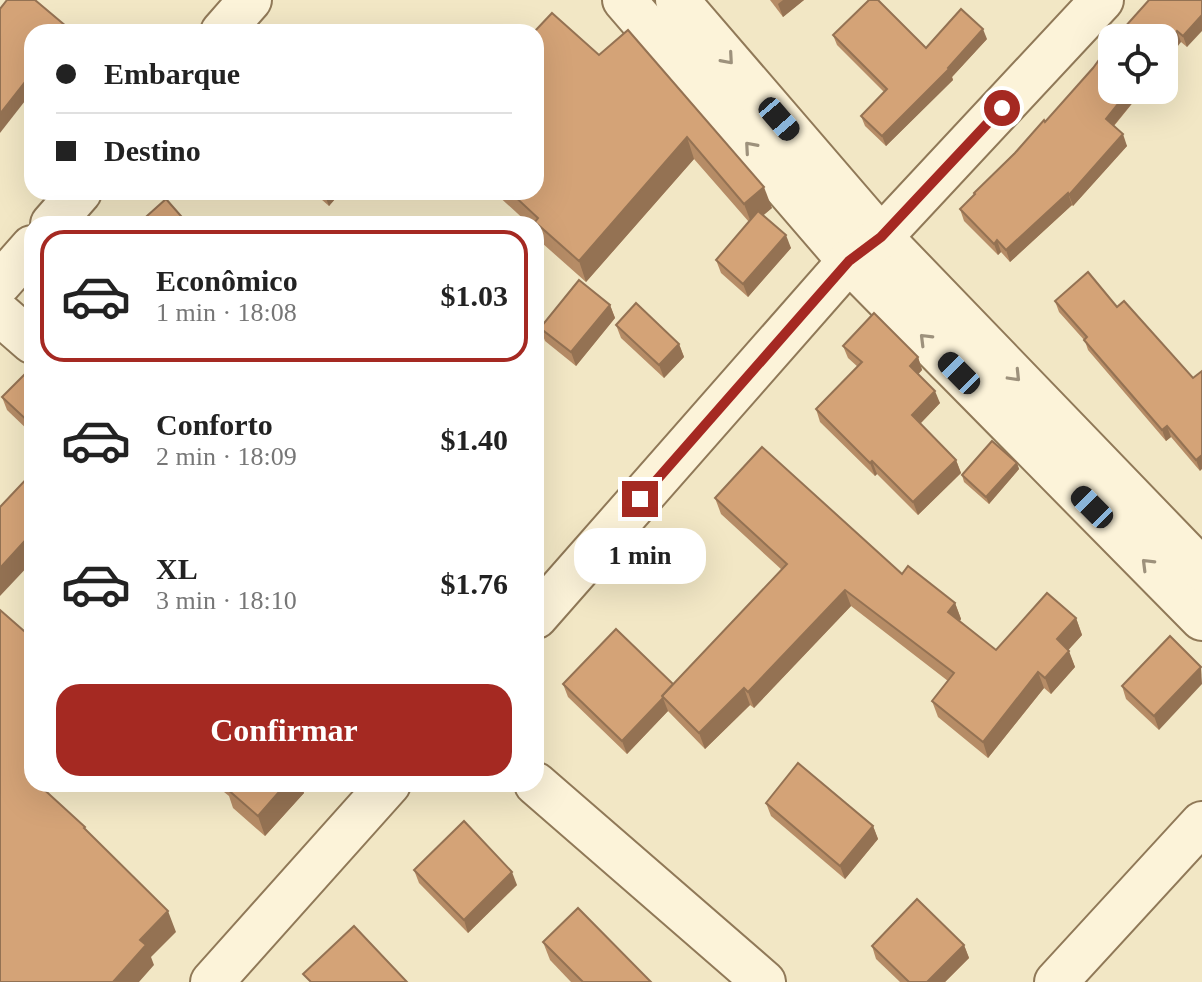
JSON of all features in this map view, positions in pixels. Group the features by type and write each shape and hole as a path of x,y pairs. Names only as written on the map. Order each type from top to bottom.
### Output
{"street":[{"path":"229,24 250,0"},
{"path":"624,0 865,249 1202,619"},
{"path":"677,0 865,249 1202,570"},
{"path":"544,608 865,249 1102,0"},
{"path":"59,216 73,200"},
{"path":"0,283 24,256"},
{"path":"0,314 24,335"},
{"path":"544,791 764,982"},
{"path":"212,982 382,792"},
{"path":"1056,982 1202,823"}],"building":[{"path":"7,0 35,0 64,24 24,24 24,83 0,114 0,9"},
{"path":"869,0 878,0 926,48 961,9 983,29 949,69 882,136 861,116 887,89 833,35"},
{"path":"1149,0 1202,0 1202,15 1183,36 1178,32 1178,24 1128,24"},
{"path":"552,13 599,55 628,30 764,187 744,204 687,137 579,261 544,230 544,216 536,216 519,200 544,200 544,24 542,24"},
{"path":"1098,61 1098,104 1118,104 1106,119 1123,134 1069,195 1006,250 997,240 994,244 960,209"},
{"path":"167,200 181,216 147,216"},
{"path":"758,211 786,235 743,284 716,260"},
{"path":"1088,272 1117,307 1124,301 1193,378 1202,371 1202,455 1196,460 1167,426 1162,430 1084,340 1087,337 1055,301"},
{"path":"579,280 610,305 571,352 544,331 544,323"},
{"path":"636,303 679,344 659,365 616,325"},
{"path":"874,313 918,357 910,366 935,391 912,415 956,460 913,502 816,409 862,362 843,346"},
{"path":"24,375 24,418 2,397"},
{"path":"992,441 1017,463 986,497 962,475"},
{"path":"762,447 902,574 908,566 955,603 948,612 996,650 1047,593 1076,618 1057,639 1069,651 1045,678 1038,672 983,742 932,701 954,673 845,590 748,692 744,688 699,733 662,696 787,564 715,498"},
{"path":"24,482 24,542 0,568 0,507"},
{"path":"0,610 24,631 24,792 47,792 168,911 140,940 146,945 113,982 0,982"},
{"path":"616,629 673,684 622,741 563,684"},
{"path":"1170,636 1201,667 1154,716 1122,686"},
{"path":"798,763 873,826 840,866 766,803"},
{"path":"231,792 279,792 258,816"},
{"path":"464,821 512,872 464,920 414,870"},
{"path":"917,899 964,945 927,982 909,982 872,946"},
{"path":"578,908 651,982 583,982 543,942"},
{"path":"354,926 407,982 311,982 303,974"}],"route":[{"path":"640,499 849,261 881,237 1002,108"}]}
